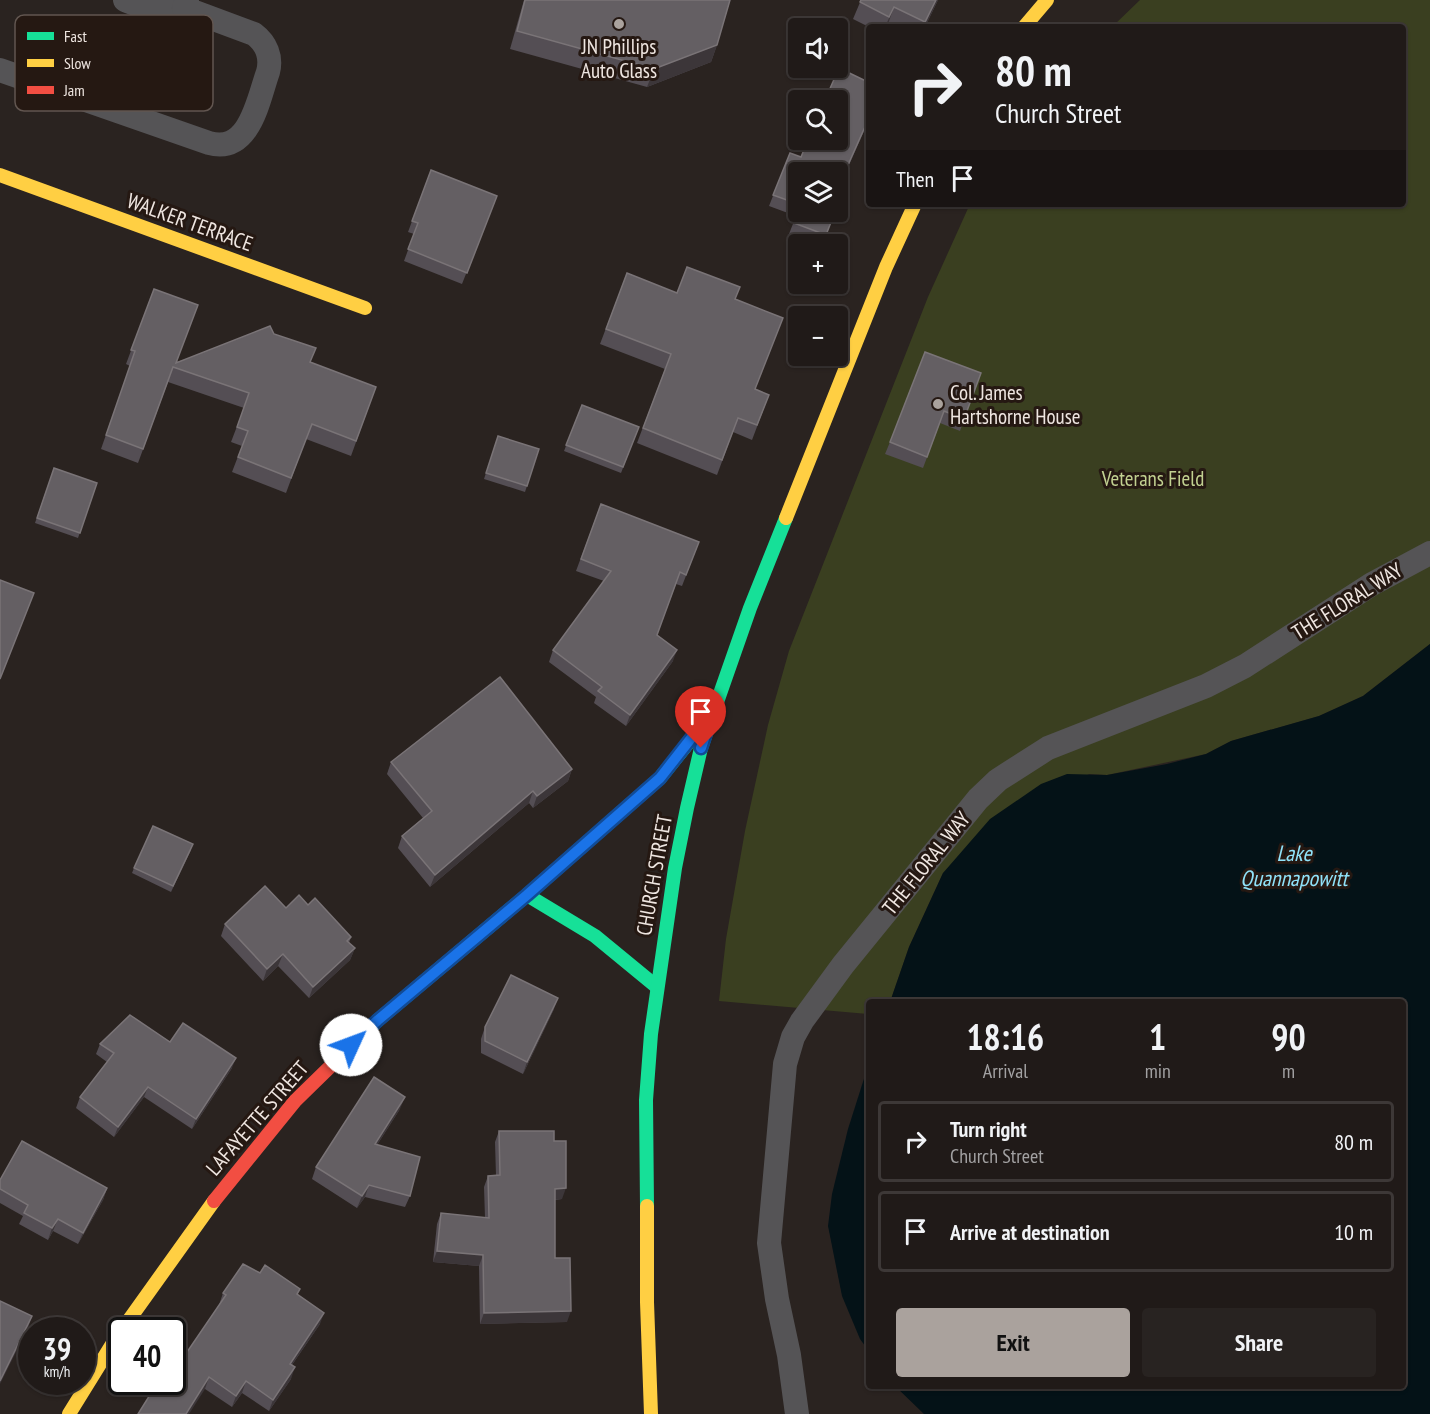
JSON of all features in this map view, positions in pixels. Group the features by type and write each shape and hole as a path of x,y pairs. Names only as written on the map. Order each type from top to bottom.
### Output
{"street":[{"path":"1027,24 1047,0"},
{"name":"WALKER TERRACE","path":"0,175 365,308"},
{"name":"CHURCH STREET","path":"651,1414 647,1302 646,1100 657,987 675,868 687,807 701,748 750,608 886,267 914,207"},
{"name":"LAFAYETTE STREET","path":"69,1414 116,1338 167,1265 224,1189 296,1101 378,1020 527,895 660,778 714,709"},
{"path":"527,895 595,936 657,987"}],"lane":[{"path":"125,0 157,12 186,4 211,15"},
{"path":"117,111 209,143 233,142 247,129 269,66 268,53 263,42 254,34 213,16"},
{"path":"0,70 15,75"},
{"name":"THE FLORAL WAY","path":"797,1414 769,1243 785,1064 793,1038 802,1021 953,829 978,799 998,780 1048,748 1206,686 1245,666 1372,584 1430,553"}],"green space":[{"name":"Veterans Field","path":"1140,0 1430,0 1430,644 1363,696 1319,716 1231,741 1206,754 1107,775 1089,774 943,873 909,947 891,999 866,999 866,1014 719,1001 726,939 745,831 768,725 789,651 928,297 969,207 1406,207 1406,24 1115,24"}],"water":[{"name":"Lake Quannapowitt","path":"1430,644 1430,1414 924,1414 898,1389 1406,1389 1406,999 891,999 909,947 943,873 990,819 1041,784 1067,774 1107,775 1206,754 1231,741 1319,716 1363,696"},
{"path":"866,1072 866,1347 860,1339 842,1296 828,1226 832,1194 848,1129"}],"building":[{"name":"JN Phillips Auto Glass","path":"525,0 730,0 717,45 654,69 517,31"},
{"path":"861,0 936,0 925,22 894,7 889,17 860,2"},
{"path":"848,72 866,81 866,124 848,165 848,162 788,162 788,200 773,195 790,153 801,157 804,150 848,150 848,90 829,90 835,78 848,78"},
{"path":"431,170 497,196 467,273 408,249 418,223 412,221"},
{"path":"794,222 831,222 826,234"},
{"path":"687,267 740,287 735,299 783,318 755,389 769,395 757,425 738,418 722,460 643,428 671,354 606,329 627,273 677,293"},
{"path":"154,289 198,305 176,363 270,326 274,334 316,348 310,362 376,387 356,441 312,424 291,478 238,457 248,431 237,427 249,393 173,367 143,449 106,435 135,351 131,350"},
{"name":"Col. James Hartshorne House","path":"925,352 981,373 964,419 944,411 927,457 890,442"},
{"path":"582,405 639,427 623,467 566,445"},
{"path":"498,436 539,449 527,486 486,473"},
{"path":"54,468 97,483 80,533 37,518"},
{"path":"601,504 699,542 686,575 680,572 657,635 677,650 630,715 598,691 602,687 553,650 611,571 581,559"},
{"path":"0,580 34,593 0,679"},
{"path":"500,677 572,769 537,796 533,791 435,875 402,836 432,811 391,762"},
{"path":"153,826 193,844 173,886 134,868"},
{"path":"265,886 286,908 299,895 308,905 315,898 351,937 347,941 355,948 313,987 283,954 267,969 225,924"},
{"path":"511,975 558,998 527,1062 485,1041 485,1027"},
{"path":"130,1015 170,1042 183,1023 236,1058 196,1119 148,1087 118,1127 80,1097 114,1053 100,1044"},
{"path":"374,1077 405,1097 375,1144 420,1157 410,1196 369,1185 362,1196 316,1167"},
{"path":"499,1131 554,1131 554,1141 566,1141 566,1188 555,1189 555,1258 570,1258 571,1311 484,1313 483,1255 437,1251 441,1213 489,1218 488,1176 500,1175"},
{"path":"22,1141 107,1188 83,1233 58,1219 52,1228 24,1213 28,1205 0,1189 0,1180"},
{"path":"243,1264 260,1273 265,1265 300,1289 297,1294 324,1313 290,1364 295,1367 273,1400 246,1381 236,1396 209,1377 186,1414 138,1414 150,1395 186,1395 186,1354 226,1295 223,1293"},
{"path":"0,1301 32,1316 18,1317 18,1344 0,1381"}],"traffic: fast":[{"path":"647,1206 646,1100 651,1034 675,868 687,808 701,748 750,608 786,518"},
{"path":"338,1059 378,1020 527,895 660,778 701,727"},
{"path":"527,895 595,936 657,987"}],"traffic: slow":[{"path":"1027,24 1047,0"},
{"path":"0,175 365,308"},
{"path":"786,518 886,267 914,207"},
{"path":"69,1414 116,1338 214,1201"},
{"path":"647,1206 647,1302 651,1414"}],"traffic: jam":[{"path":"214,1201 295,1101 338,1059"}],"place":[{"name":"JN Phillips Auto Glass","path":"619,24"},
{"name":"Col. James Hartshorne House","path":"938,404"}],"route":[{"path":"351,1045 660,778 714,709 701,748"}]}
